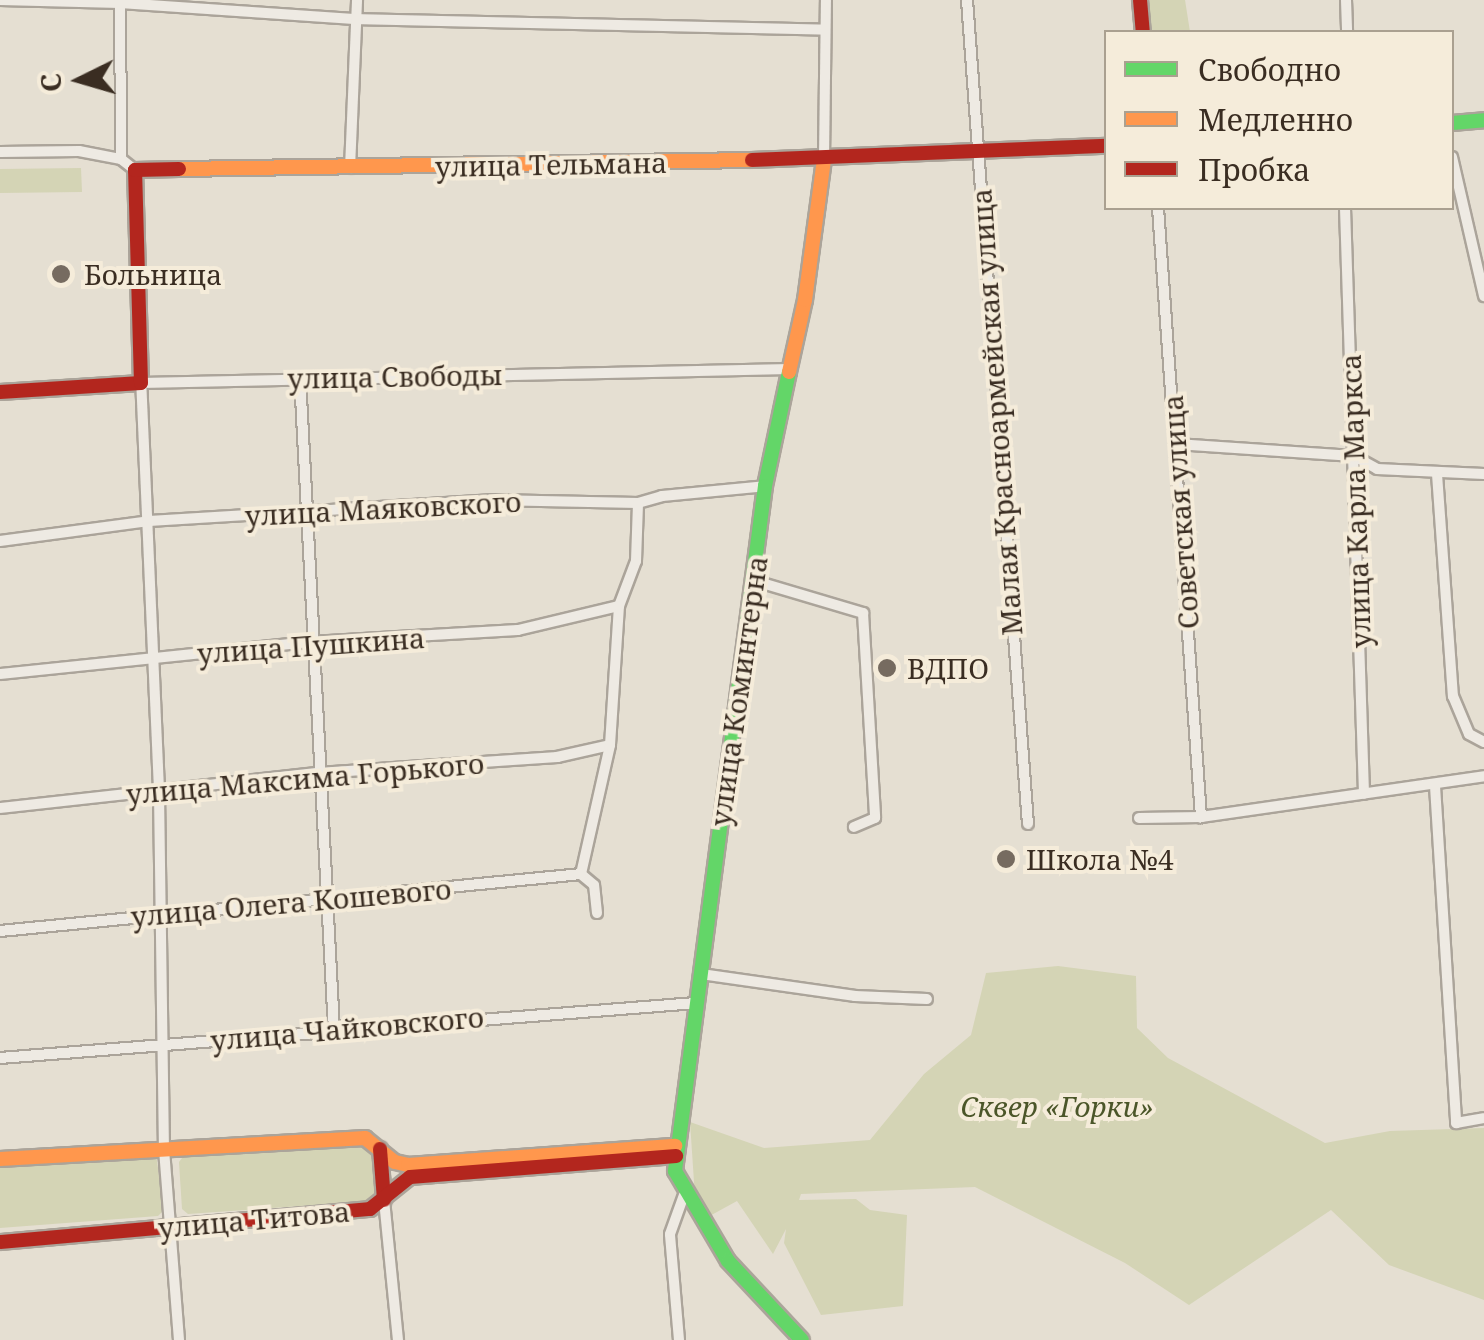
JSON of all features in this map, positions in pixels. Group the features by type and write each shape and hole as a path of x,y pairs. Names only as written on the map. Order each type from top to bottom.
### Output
{"street":[{"path":"0,0 120,1 356,20 825,30"},
{"path":"350,168 357,0"},
{"name":"улица Коминтерна","path":"802,1340 728,1261 684,1194 675,1171 675,1151 702,974 765,486 805,300 824,159 826,0"},
{"name":"Малая Красноармейская улица","path":"967,0 1028,824"},
{"path":"1140,0 1143,30"},
{"path":"1346,0 1347,30"},
{"path":"120,1 121,159"},
{"path":"1454,123 1484,120"},
{"name":"улица Тельмана","path":"135,170 824,159 1104,146"},
{"path":"0,152 80,151 121,159 135,170 158,790 164,1151 179,1340"},
{"path":"1454,166 1484,296"},
{"name":"Советская улица","path":"1158,210 1201,817"},
{"name":"улица Карла Маркса","path":"1345,210 1364,794"},
{"name":"улица Свободы","path":"0,392 300,377 790,369"},
{"path":"300,377 324,900 334,1030"},
{"path":"1176,444 1354,456 1376,469 1484,474"},
{"path":"1438,474 1453,696 1469,734 1484,742"},
{"name":"улица Маяковского","path":"0,541 148,521 490,500 638,503 662,496 765,486"},
{"path":"597,913 594,885 582,874 610,744 619,606 636,561 638,503"},
{"path":"754,581 863,613 875,818 854,827"},
{"name":"улица Пушкина","path":"0,674 311,642 518,630 619,606"},
{"name":"улица Максима Горького","path":"0,808 318,773 557,757 610,744"},
{"path":"1139,818 1201,817 1484,776"},
{"path":"1435,786 1456,1123 1484,1118"},
{"name":"улица Олега Кошевого","path":"0,931 582,874"},
{"path":"702,974 855,996 928,1000"},
{"name":"улица Чайковского","path":"0,1058 165,1041 695,1003"},
{"path":"0,1159 365,1138 395,1162 408,1165 675,1151"},
{"path":"380,1148 398,1340"},
{"name":"улица Титова","path":"0,1242 370,1208 384,1200 402,1180 410,1178 675,1151"},
{"path":"680,1340 670,1234 684,1194"},
{"path":"370,1208 385,1222"}],"green space":[{"path":"1146,0 1185,0 1190,30 1148,30"},
{"path":"81,168 82,192 0,193 0,169"},
{"name":"Сквер «Горки»","path":"1058,966 1136,976 1137,1028 1168,1058 1325,1143 1390,1131 1484,1128 1484,1300 1389,1265 1331,1210 1189,1305 1125,1263 975,1187 801,1194 799,1200 856,1199 870,1210 907,1215 903,1306 821,1315 784,1243 786,1229 773,1254 737,1201 706,1218 695,1197 690,1122 764,1148 870,1140 924,1074 971,1035 986,973"},
{"path":"361,1144 375,1150 382,1193 373,1201 188,1214 182,1209 179,1162 186,1153"},
{"path":"156,1154 164,1210 158,1216 0,1228 0,1164"}],"traffic: fast":[{"path":"1454,123 1484,120"},
{"path":"789,372 765,486 675,1171 728,1261 802,1340"}],"traffic: slow":[{"path":"789,372 805,300 824,159"},
{"path":"179,169 752,160"},
{"path":"0,1159 365,1138 395,1162 408,1165 675,1146"}],"traffic: jam":[{"path":"1140,0 1143,30"},
{"path":"752,160 1104,146"},
{"path":"0,392 141,383 135,170 179,169"},
{"path":"380,1149 384,1200"},
{"path":"0,1242 370,1209 410,1177 676,1156"}],"place":[{"name":"Больница","path":"61,274"},
{"name":"ВДПО","path":"887,668"},
{"name":"Школа №4","path":"1006,859"}]}
